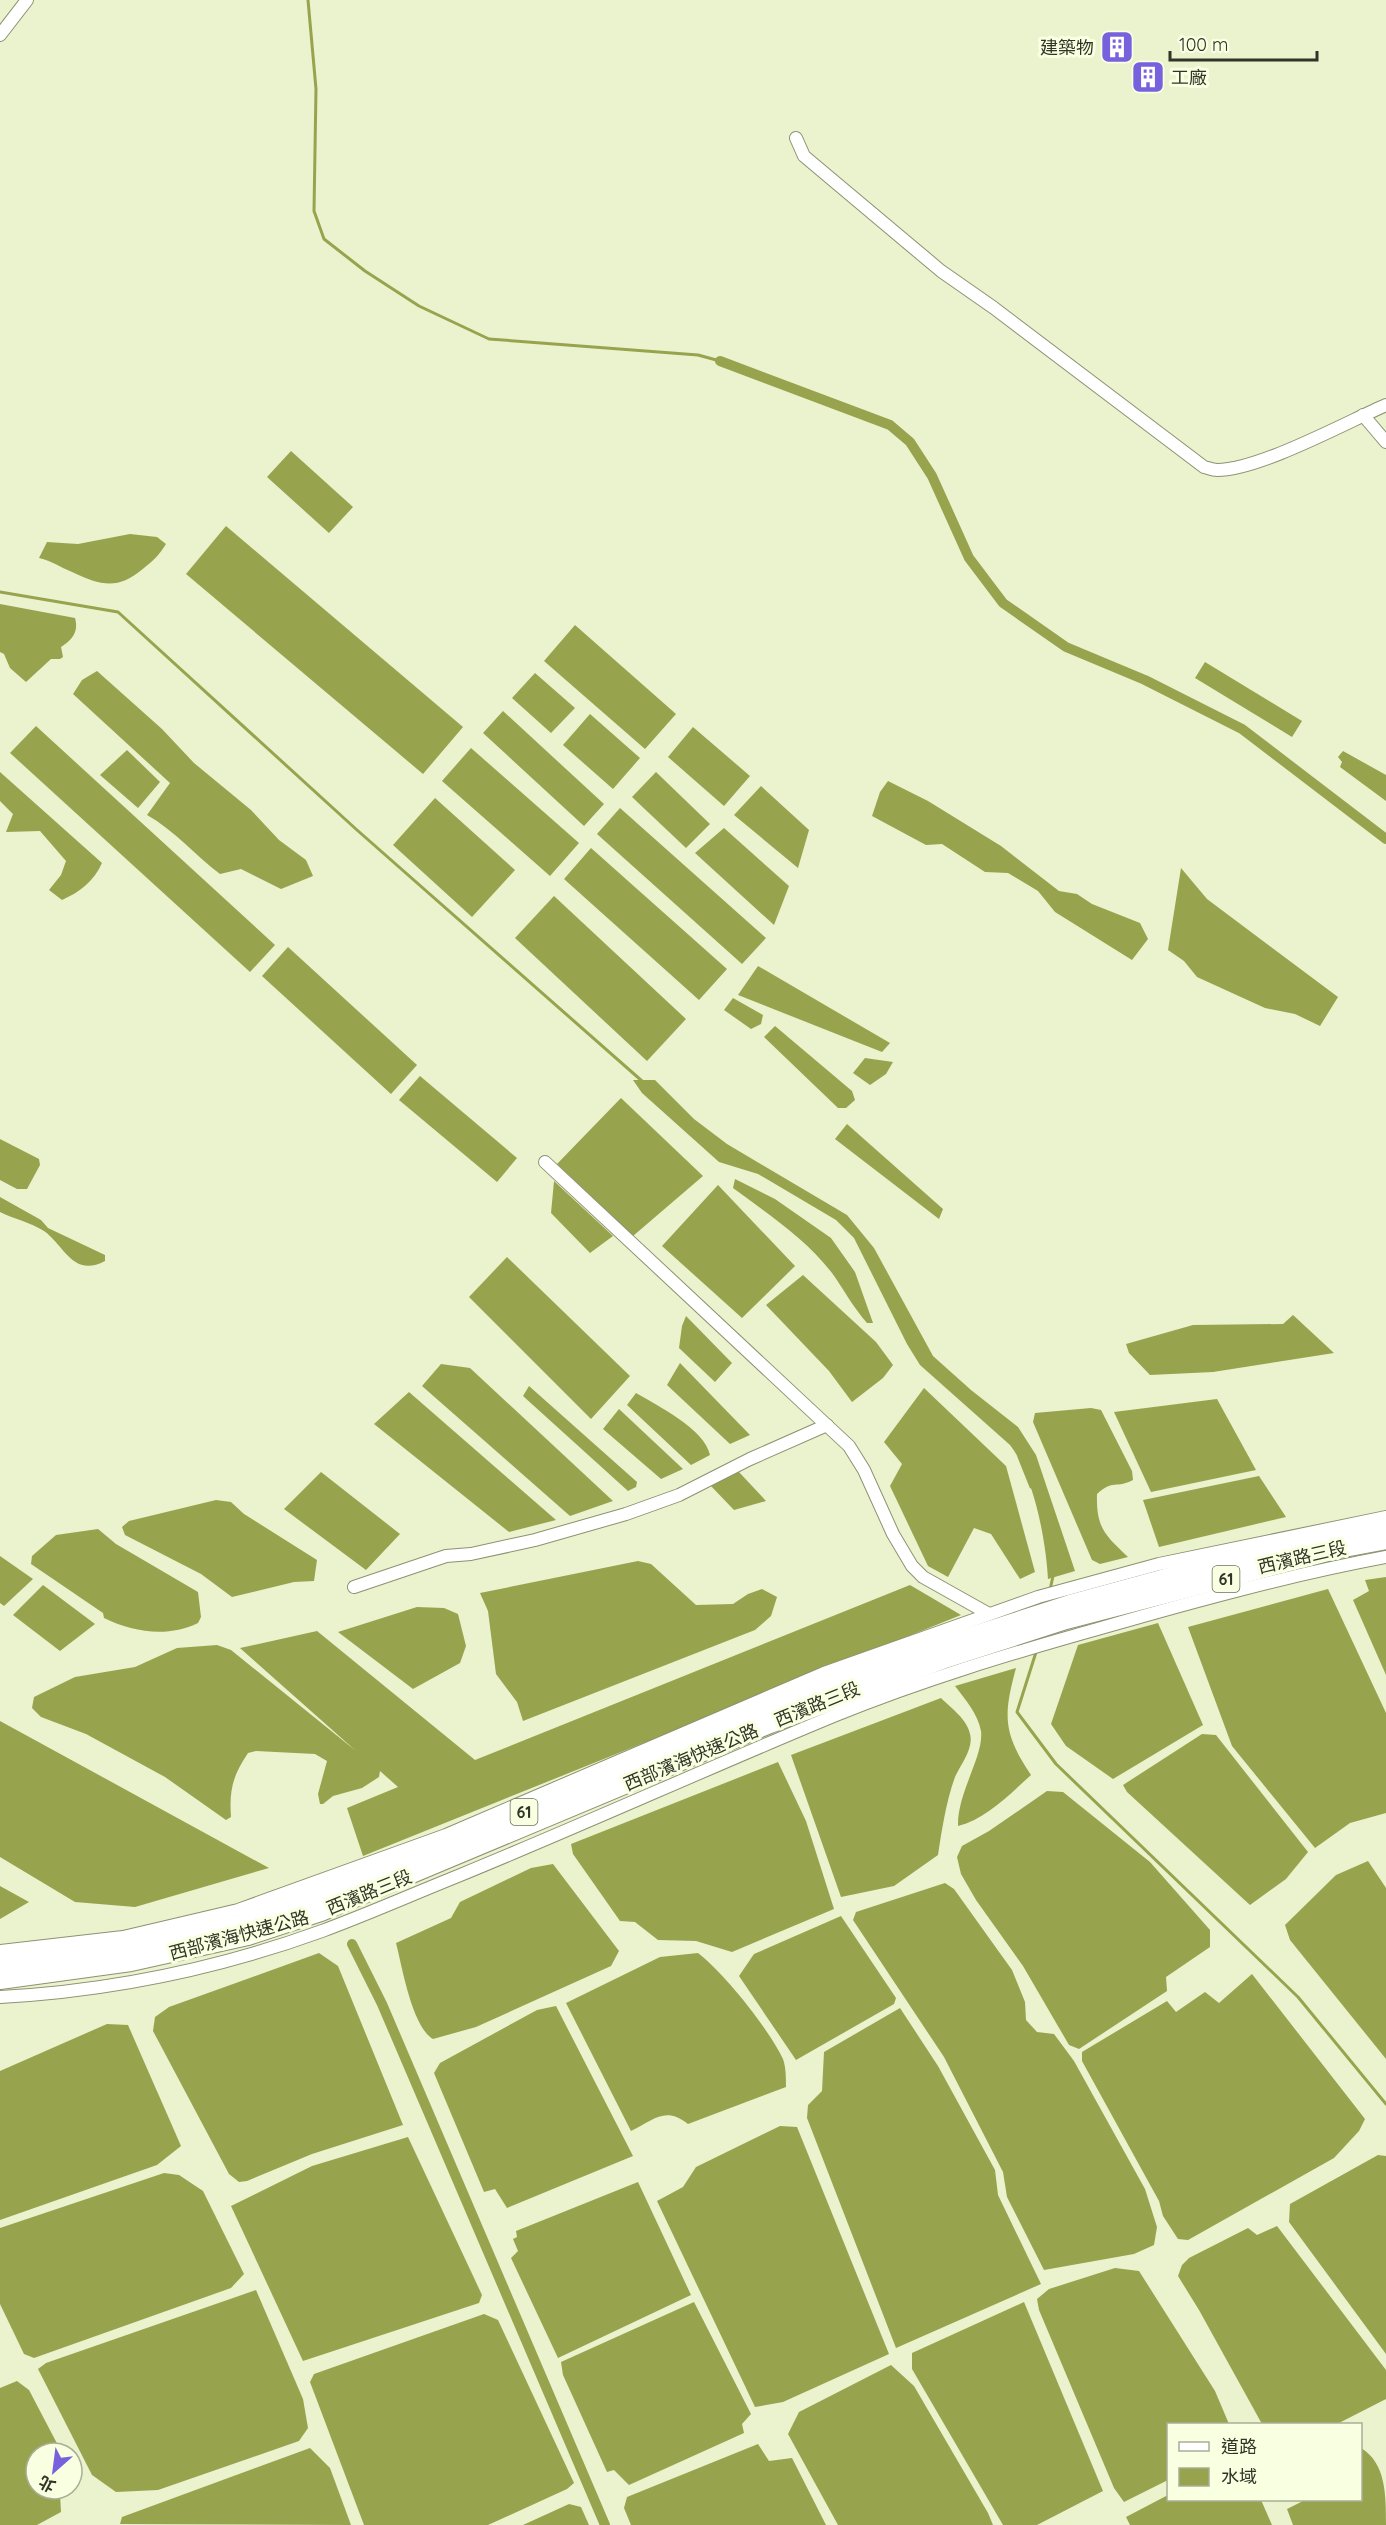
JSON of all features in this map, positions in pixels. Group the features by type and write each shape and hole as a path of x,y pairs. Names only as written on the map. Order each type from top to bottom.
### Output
{"highway":[{"name":"西部濱海快速公路","path":"1068,1612 1228,1561 1386,1527"},
{"name":"西部濱海快速公路","path":"0,1965 127,1948 242,1924 450,1844 794,1699 1035,1614 1068,1612 1386,1540"},
{"name":"西部濱海快速公路","path":"0,1980 131,1962 248,1936 321,1912 770,1724 942,1660 1035,1614"}],"street":[{"path":"0,35 27,0"},
{"path":"796,138 804,156 941,271 994,308 1204,467 1216,470 1256,460 1386,405"},
{"path":"1363,415 1386,442"},
{"path":"545,1162 849,1446 864,1470 893,1534 912,1566 923,1577 989,1614"},
{"path":"354,1587 446,1556 471,1554 535,1540 626,1514 679,1494 827,1425"},
{"name":"西濱路三段","path":"0,1951 123,1937 249,1906 446,1835 824,1673 989,1614 1035,1614 1076,1586 1159,1564 1386,1517"},
{"name":"西濱路三段","path":"0,1997 127,1982 248,1955 322,1931 549,1839 841,1713 1061,1639 1242,1589 1386,1557"}],"water":[{"path":"291,451 353,507 329,533 267,477"},
{"path":"226,526 463,727 423,774 186,574"},
{"path":"130,534 157,537 166,544 144,568 118,583 101,583 39,558 47,542 78,544"},
{"path":"0,604 75,618 74,635 61,647 63,657 51,659 26,682 10,668 4,654 0,652"},
{"path":"575,625 676,714 645,749 544,661"},
{"path":"1205,662 1302,721 1292,737 1195,678"},
{"path":"97,671 162,729 194,763 251,810 279,840 306,860 313,876 281,889 241,869 220,874 166,828 147,815 170,783 73,694 82,680"},
{"path":"535,673 575,708 551,733 512,698"},
{"path":"503,711 604,804 584,826 483,733"},
{"path":"590,714 640,758 613,789 563,745"},
{"path":"36,726 275,945 250,972 10,753"},
{"path":"693,727 750,776 724,806 668,757"},
{"path":"471,748 579,843 550,876 442,781"},
{"path":"127,750 160,782 138,808 100,775"},
{"path":"1343,751 1386,775 1386,801 1340,767 1342,762 1338,757"},
{"path":"0,772 102,863 91,881 75,893 62,900 49,890 61,875 66,861 40,831 6,832 13,814 0,801"},
{"path":"656,772 710,824 686,848 632,797"},
{"path":"888,781 928,801 1001,846 1059,891 1077,894 1092,904 1140,923 1148,939 1132,960 1055,912 1038,891 1008,873 985,872 942,844 926,845 872,816 880,792"},
{"path":"761,786 809,830 798,868 734,815"},
{"path":"435,798 515,870 472,917 393,845"},
{"path":"620,808 766,938 742,964 597,834"},
{"path":"724,828 789,886 774,925 695,853"},
{"path":"591,848 727,969 699,1000 564,879"},
{"path":"1181,868 1207,899 1338,997 1320,1026 1295,1014 1265,1008 1197,977 1184,961 1168,950"},
{"path":"554,896 686,1019 647,1061 515,938"},
{"path":"288,947 417,1065 391,1094 262,976"},
{"path":"758,966 890,1043 882,1052 738,995"},
{"path":"733,998 763,1015 761,1024 751,1029 724,1010"},
{"path":"775,1026 852,1091 855,1100 846,1108 838,1108 764,1037"},
{"path":"865,1058 893,1062 886,1074 870,1085 853,1073"},
{"path":"420,1076 517,1158 497,1182 399,1100"},
{"path":"633,1080 655,1080 694,1119 727,1144 847,1215 874,1248 933,1356 1018,1427 1036,1455 1075,1571 1048,1579 1045,1546 1037,1509 1026,1474 1018,1458 1010,1445 920,1365 907,1344 854,1238 836,1220 758,1174 719,1162 642,1093"},
{"path":"621,1098 703,1176 633,1236 557,1164"},
{"path":"847,1124 943,1209 939,1219 835,1139"},
{"path":"0,1139 39,1159 40,1165 27,1189 17,1189 0,1180"},
{"path":"735,1179 775,1199 831,1238 855,1272 873,1323 867,1323 832,1273 810,1249 786,1227 733,1188"},
{"path":"554,1181 613,1236 590,1253 551,1213"},
{"path":"718,1185 795,1266 742,1318 662,1246"},
{"path":"0,1197 41,1220 48,1228 105,1255 105,1261 85,1266 77,1263 44,1231 0,1212"},
{"path":"507,1257 630,1376 591,1419 469,1297"},
{"path":"803,1275 876,1342 893,1365 883,1378 852,1402 829,1371 766,1305"},
{"path":"1293,1315 1334,1353 1213,1372 1150,1375 1129,1353 1126,1344 1193,1325 1283,1324"},
{"path":"686,1316 732,1363 715,1382 679,1348"},
{"path":"680,1363 750,1435 730,1444 667,1385"},
{"path":"441,1364 470,1368 613,1501 570,1516 422,1386"},
{"path":"529,1386 637,1482 636,1487 628,1491 523,1396"},
{"path":"924,1388 1006,1466 1035,1572 1020,1579 991,1534 974,1528 948,1577 928,1566 890,1486 902,1464 884,1442"},
{"path":"409,1392 556,1520 509,1532 374,1424"},
{"path":"636,1393 668,1411 690,1427 706,1445 710,1455 691,1465 627,1405"},
{"path":"1217,1399 1256,1470 1151,1492 1114,1412"},
{"path":"1091,1408 1101,1410 1132,1471 1133,1480 1111,1485 1097,1494 1100,1523 1113,1543 1128,1557 1100,1564 1092,1560 1033,1422 1035,1413"},
{"path":"619,1409 683,1469 661,1479 603,1429"},
{"path":"738,1471 766,1501 734,1510 710,1485"},
{"path":"321,1472 400,1534 366,1570 284,1509"},
{"path":"1259,1476 1286,1517 1159,1547 1143,1500"},
{"path":"216,1500 231,1502 244,1514 317,1560 314,1581 294,1582 232,1597 201,1574 125,1535 122,1527 129,1521"},
{"path":"98,1529 116,1544 198,1592 201,1617 198,1623 174,1631 162,1632 138,1630 115,1623 104,1618 103,1613 31,1564 32,1556 56,1535"},
{"path":"0,1556 33,1579 4,1606 0,1603"},
{"path":"638,1561 651,1564 696,1605 733,1604 748,1594 762,1589 777,1597 771,1616 755,1630 523,1721 517,1702 496,1674 488,1611 480,1593"},
{"path":"1386,1577 1386,1675 1353,1600 1369,1591 1365,1580"},
{"path":"43,1585 95,1624 60,1651 13,1615"},
{"path":"910,1585 961,1615 363,1856 347,1808 398,1787 380,1771 379,1777 362,1788 333,1796 320,1804 318,1794 327,1761 315,1754 256,1751 248,1753 236,1776 231,1799 231,1817 226,1820 165,1777 86,1734 41,1717 32,1708 34,1697 75,1677 135,1667 177,1648 217,1645 231,1650 356,1751 240,1648 317,1631 475,1760"},
{"path":"1328,1589 1386,1713 1386,1813 1350,1823 1315,1848 1232,1746 1188,1627"},
{"path":"417,1607 444,1608 458,1614 466,1646 460,1663 413,1689 338,1632"},
{"path":"1158,1623 1203,1725 1113,1779 1066,1746 1051,1724 1078,1645"},
{"path":"1016,1668 1009,1699 1008,1724 1015,1747 1031,1775 988,1812 958,1826 962,1801 979,1752 981,1731 974,1713 955,1686"},
{"path":"941,1698 966,1723 971,1739 969,1750 955,1777 949,1796 938,1855 894,1886 841,1897 791,1755"},
{"path":"0,1721 269,1868 135,1907 75,1902 0,1857"},
{"path":"1202,1734 1216,1735 1308,1852 1286,1879 1250,1905 1127,1792 1123,1785"},
{"path":"778,1762 806,1821 834,1909 732,1952 696,1941 658,1940 635,1922 620,1921 573,1854 571,1844"},
{"path":"1047,1791 1063,1792 1150,1862 1210,1930 1210,1947 1166,1977 1167,1991 1079,2049 1069,2045 1023,1966 976,1900 961,1874 957,1857 962,1846 989,1831"},
{"path":"1368,1861 1386,1888 1386,2059 1290,1940 1285,1925 1336,1875"},
{"path":"553,1864 619,1951 611,1966 476,2027 433,2039 419,2022 396,1943 451,1918 460,1902 531,1868"},
{"path":"945,1883 954,1889 1012,1970 1025,2002 1026,2020 1037,2032 1054,2034 1074,2061 1145,2189 1157,2227 1154,2245 1134,2254 1044,2270 1007,2197 1003,2172 944,2057 853,1920 856,1912"},
{"path":"0,1886 29,1902 0,1919"},
{"path":"841,1916 896,1998 894,2004 796,2060 739,1976 754,1954"},
{"path":"319,1953 338,1966 403,2125 312,2154 247,2181 239,2182 229,2174 153,2031 155,2017 169,2007"},
{"path":"698,1953 733,1988 767,2032 783,2059 786,2087 688,2124 666,2115 631,2131 566,2003 660,1957"},
{"path":"1252,1974 1365,2119 1359,2131 1334,2158 1188,2240 1178,2239 1163,2216 1159,2201 1082,2061 1082,2052 1167,2001 1176,2012 1205,1992 1219,2003"},
{"path":"556,2006 633,2156 507,2208 495,2189 484,2192 434,2073 440,2063 537,2010"},
{"path":"900,2008 938,2066 995,2170 998,2195 1041,2284 896,2348 807,2118 808,2105 822,2091 824,2052"},
{"path":"107,2024 128,2025 181,2146 157,2165 0,2220 0,2071"},
{"path":"780,2126 797,2127 889,2354 783,2402 755,2407 657,2201 683,2187 696,2167"},
{"path":"408,2137 482,2295 479,2303 303,2361 231,2206 312,2166"},
{"path":"1378,2155 1386,2156 1386,2354 1289,2222 1290,2204"},
{"path":"164,2173 179,2175 203,2191 244,2274 231,2288 34,2358 24,2354 0,2304 0,2228"},
{"path":"638,2182 691,2295 558,2358 511,2258 518,2251 513,2239 517,2237 516,2231"},
{"path":"1277,2226 1386,2370 1386,2399 1339,2423 1261,2423 1178,2276 1182,2265 1189,2258 1248,2228 1257,2235"},
{"path":"1115,2268 1139,2271 1215,2391 1229,2423 1167,2423 1167,2480 1124,2502 1114,2488 1039,2310 1037,2299 1049,2289"},
{"path":"256,2290 303,2399 308,2428 299,2441 158,2490 116,2492 92,2475 84,2459 84,2441 75,2441 38,2369 46,2363"},
{"path":"694,2302 751,2414 742,2424 744,2433 629,2485 614,2470 607,2472 563,2375 561,2362"},
{"path":"1024,2302 1103,2491 1037,2525 1003,2525 912,2369 912,2353"},
{"path":"484,2314 498,2320 574,2483 567,2489 488,2525 364,2525 310,2382 314,2374"},
{"path":"891,2365 914,2386 993,2525 838,2525 788,2434 799,2412"},
{"path":"17,2381 29,2390 56,2441 24,2441 24,2501 60,2501 61,2512 37,2525 0,2525 0,2388"},
{"path":"758,2444 769,2461 792,2458 826,2525 631,2525 624,2508 627,2497"},
{"path":"310,2448 330,2468 351,2525 120,2524 122,2517"},
{"path":"1362,2449 1369,2454 1380,2471 1385,2491 1386,2525 1293,2525 1287,2509 1303,2501 1362,2501"},
{"path":"1167,2496 1167,2501 1261,2501 1272,2525 1130,2525 1126,2517"},
{"path":"569,2504 581,2507 589,2525 523,2525"}],"waterway":[{"path":"308,0 316,89 314,211 324,239 365,271 419,306 489,339 698,355 720,361"},
{"path":"720,361 890,425 910,442 932,476 969,558 1003,603 1066,647 1145,680 1242,729 1386,839"},
{"path":"0,592 118,612 357,830 642,1081"},
{"path":"1019,1457 1031,1487"},
{"path":"1050,1590 1053,1576"},
{"path":"1037,1649 1017,1712 1056,1764 1298,1997 1386,2104"},
{"path":"352,1944 382,2004 605,2525"}],"place":[{"name":"建築物","path":"1117,47"},
{"name":"工廠","path":"1148,77"}]}
